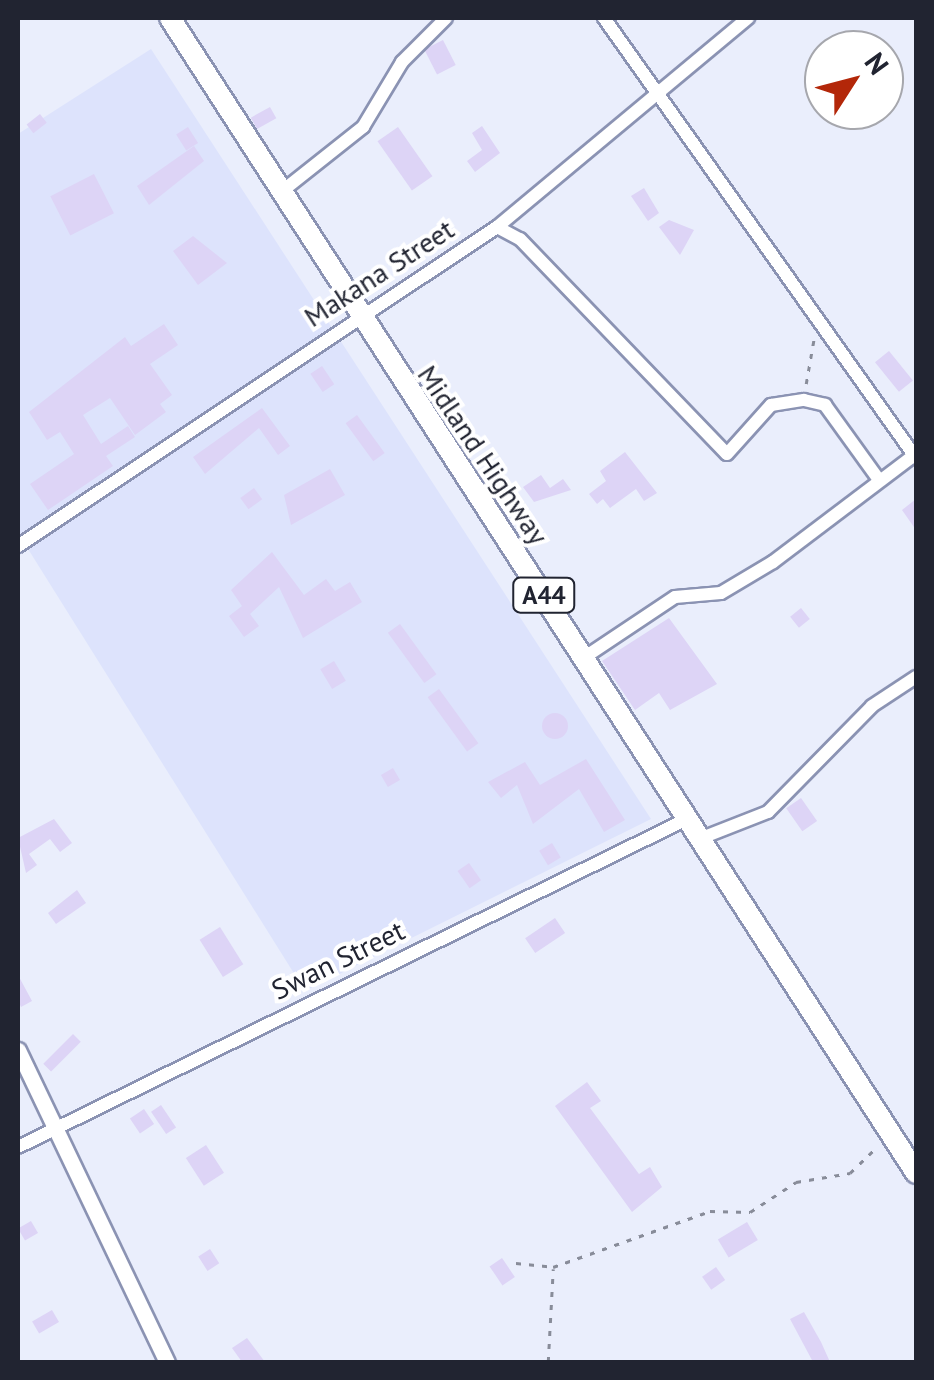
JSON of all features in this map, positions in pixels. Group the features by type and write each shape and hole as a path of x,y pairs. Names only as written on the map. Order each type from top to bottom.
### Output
{"main road":[{"name":"Midland Highway","path":"170,18 355,316 585,656 682,821 699,839 916,1173"}],"street":[{"path":"281,192 363,127 402,62 446,18"},
{"path":"585,656 675,597 721,594 916,456 651,91 604,18"},
{"name":"Makana Street","path":"18,546 355,316 497,227 651,91 748,18"},
{"path":"497,227 520,239 728,454 771,405 804,400 825,405 878,480"},
{"path":"699,839 768,812 872,706 916,677"},
{"name":"Swan Street","path":"18,1147 682,821"},
{"path":"18,1050 60,1125 112,1262 167,1362"}],"path":[{"path":"804,400 820,320"},
{"path":"516,1263 553,1267 710,1211 750,1212 796,1182 850,1173 892,1134"},
{"path":"548,1362 553,1267"}],"shaded area":[{"path":"151,49 651,819 305,991 18,533 18,134"}],"building":[{"path":"443,40 456,65 437,74 424,50"},
{"path":"270,107 276,118 257,129 251,118"},
{"path":"40,114 47,123 33,133 27,124"},
{"path":"482,126 500,153 475,172 467,161 482,150 472,133"},
{"path":"188,127 198,143 186,151 176,134"},
{"path":"398,127 432,176 412,190 378,141"},
{"path":"194,146 204,161 149,205 137,186"},
{"path":"94,174 114,213 70,235 50,196"},
{"path":"644,188 659,213 648,221 631,196"},
{"path":"669,220 694,230 680,255 659,227"},
{"path":"193,236 227,263 198,285 173,251"},
{"path":"164,324 178,345 150,364 172,395 160,404 166,412 135,435 110,398 83,415 101,444 128,426 135,437 106,456 113,466 48,510 30,484 74,454 60,432 47,440 29,412 125,337 131,346"},
{"path":"889,351 913,381 899,392 875,362"},
{"path":"322,366 334,384 323,392 310,374"},
{"path":"262,408 290,446 278,455 259,428 205,474 193,457"},
{"path":"357,415 385,453 373,461 346,423"},
{"path":"625,452 657,493 644,501 636,489 610,508 603,499 597,504 589,494 606,481 600,471"},
{"path":"330,469 345,495 291,525 284,495"},
{"path":"541,475 550,488 563,479 571,490 534,502 523,487"},
{"path":"254,488 262,499 248,509 240,498"},
{"path":"916,499 916,530 902,510"},
{"path":"272,552 304,595 326,579 335,591 350,582 362,602 303,638 279,587 250,614 259,626 244,637 229,616 242,606 231,590"},
{"path":"801,608 810,619 799,628 790,617"},
{"path":"669,618 717,684 670,710 659,693 635,710 602,661"},
{"path":"400,624 436,674 424,683 388,633"},
{"path":"334,661 346,681 332,689 320,669"},
{"path":"439,689 478,743 467,751 428,697"},
{"path":"555,713 564,717 568,726 564,735 555,739 546,735 542,726 546,717"},
{"path":"586,759 625,820 604,832 579,789 533,824 517,785 501,798 488,782 525,762 540,785"},
{"path":"393,768 400,780 388,787 381,775"},
{"path":"801,798 817,821 802,831 786,808"},
{"path":"54,819 72,843 60,852 50,839 29,854 37,865 26,873 18,838"},
{"path":"552,843 561,858 548,865 539,851"},
{"path":"469,863 481,880 470,888 458,871"},
{"path":"77,890 86,903 56,924 48,913"},
{"path":"555,918 565,933 535,953 525,938"},
{"path":"220,927 243,964 223,977 200,940"},
{"path":"18,975 32,1001 21,1007 18,1000"},
{"path":"73,1034 81,1042 51,1071 43,1064"},
{"path":"587,1082 601,1101 590,1108 639,1174 650,1167 662,1187 632,1212 555,1106"},
{"path":"161,1105 176,1127 166,1134 151,1112"},
{"path":"144,1109 154,1124 140,1133 130,1119"},
{"path":"206,1145 224,1173 204,1186 186,1158"},
{"path":"31,1221 38,1233 25,1241 18,1228"},
{"path":"747,1222 758,1240 729,1258 718,1240"},
{"path":"210,1249 219,1263 208,1271 198,1257"},
{"path":"502,1258 515,1277 502,1285 490,1266"},
{"path":"716,1267 725,1280 711,1290 702,1277"},
{"path":"52,1310 59,1322 39,1334 32,1322"},
{"path":"804,1312 830,1362 813,1362 790,1319"},
{"path":"247,1338 265,1362 242,1362 232,1348"}]}
